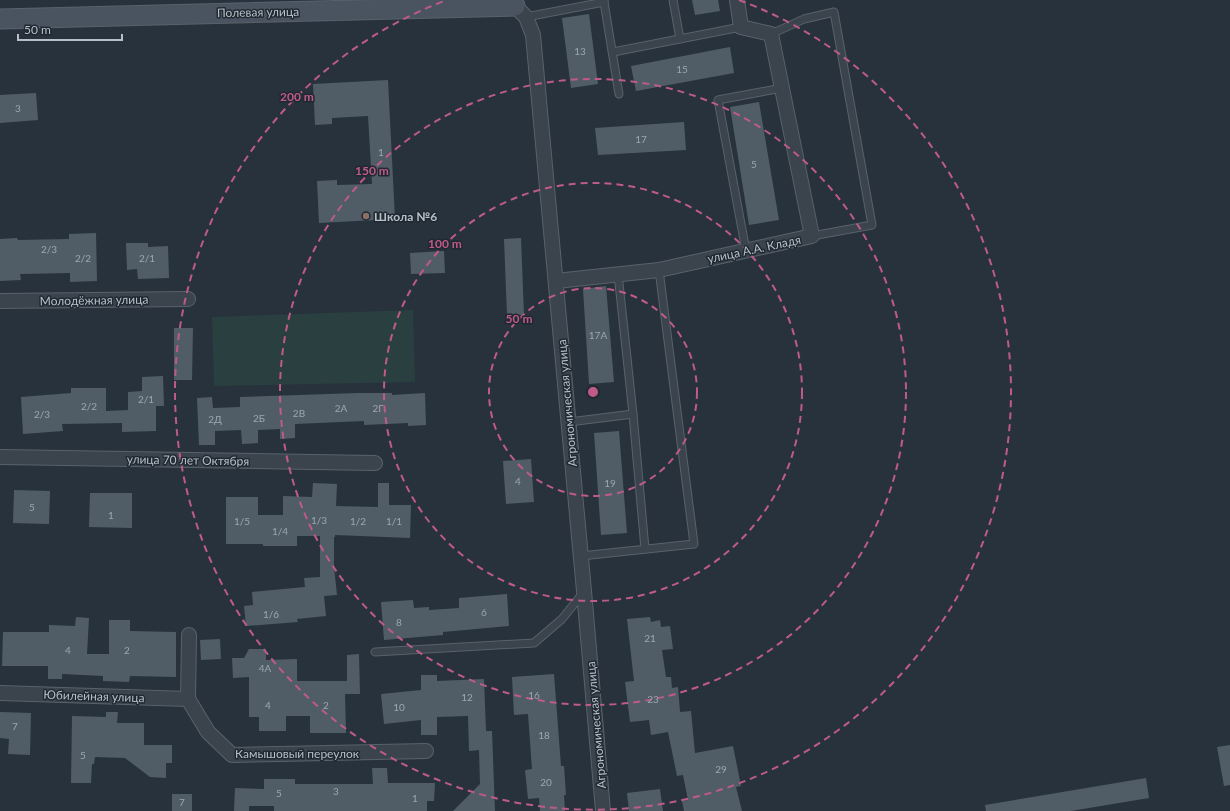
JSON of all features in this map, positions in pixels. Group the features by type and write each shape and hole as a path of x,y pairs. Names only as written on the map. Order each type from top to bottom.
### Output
{"street":[{"path":"737,0 741,27 771,34"},
{"name":"Полевая улица","path":"0,19 518,8"},
{"name":"Агрономическая улица","path":"518,8 533,34 603,811"},
{"name":"улица А.А. Кладя","path":"556,281 659,270 812,236 771,34"},
{"name":"Молодёжная улица","path":"0,301 188,298"},
{"name":"улица 70 лет Октября","path":"0,457 375,463"},
{"path":"188,699 189,635"},
{"name":"Юбилейная улица","path":"0,693 188,699"},
{"name":"Камышовый переулок","path":"188,699 208,732 232,755 426,752"}],"lane":[{"path":"673,0 680,39"},
{"path":"518,8 604,1 619,94"},
{"path":"771,34 804,19 834,12 872,225 812,236"},
{"path":"613,52 741,27"},
{"path":"746,251 718,100 782,88"},
{"path":"581,556 694,544 659,270"},
{"path":"618,274 633,414 645,549"},
{"path":"569,422 633,414"},
{"path":"375,652 534,643 562,619 584,591"}],"green space":[{"path":"413,310 415,382 214,386 212,317"}],"building":[{"path":"692,0 718,0 720,11 695,15"},
{"path":"589,14 598,84 571,88 562,18"},
{"path":"730,47 734,73 636,91 631,66"},
{"path":"388,80 395,219 319,223 317,181 337,180 337,185 372,184 368,116 332,118 332,124 315,125 313,84"},
{"path":"36,93 38,120 0,123 0,95"},
{"path":"759,102 779,220 749,225 730,107"},
{"path":"684,122 686,150 598,155 595,128"},
{"path":"96,233 97,281 70,282 70,273 20,274 21,280 0,281 0,239 69,239 69,234"},
{"path":"521,238 524,315 507,315 504,239"},
{"path":"126,243 148,243 148,247 168,246 169,278 138,279 137,269 127,270"},
{"path":"444,251 445,273 411,274 410,253"},
{"path":"606,286 614,382 589,384 583,289"},
{"path":"174,328 193,328 192,380 174,380"},
{"path":"163,376 164,406 156,406 156,431 122,432 122,423 62,424 63,431 23,434 21,397 71,393 71,388 106,388 106,411 128,410 128,392 142,391 142,377"},
{"path":"392,393 392,395 425,393 426,425 408,426 408,423 364,425 364,421 295,424 295,438 280,439 280,429 258,430 258,443 242,444 241,430 215,431 215,445 199,445 197,398 212,397 213,408 240,407 240,397"},
{"path":"619,431 627,533 601,535 594,433"},
{"path":"531,459 534,502 506,504 503,461"},
{"path":"313,483 337,484 336,506 378,507 378,483 389,483 389,505 411,505 410,538 335,535 334,567 337,595 324,596 326,616 297,619 298,622 246,626 244,606 253,605 252,592 305,587 304,578 320,577 320,536 297,536 297,546 226,544 226,497 258,497 258,515 283,515 283,496 312,497"},
{"path":"14,490 50,491 49,524 13,523"},
{"path":"90,493 132,493 132,528 89,527"},
{"path":"507,594 509,626 443,632 443,635 384,640 381,602 413,600 414,608 429,607 429,610 459,608 459,598"},
{"path":"76,617 89,618 87,654 109,654 109,620 130,620 130,631 176,632 176,677 130,676 129,682 103,681 103,676 62,674 62,679 48,679 48,666 2,666 3,632 49,632 49,625 75,626"},
{"path":"650,617 651,622 660,620 661,627 670,626 673,649 662,650 666,677 671,677 672,688 678,687 680,712 691,711 695,753 733,746 741,786 736,787 742,811 684,811 682,801 688,800 683,775 677,776 668,732 651,735 649,720 630,722 625,682 634,681 627,619"},
{"path":"220,639 221,659 201,660 200,640"},
{"path":"249,649 266,649 266,660 297,659 297,681 347,681 347,655 359,654 360,694 345,694 346,733 310,733 310,716 286,716 286,731 259,731 259,717 249,717 249,677 233,678 232,658 244,658"},
{"path":"554,674 561,766 564,766 566,795 564,795 565,811 540,811 539,798 528,799 525,770 532,769 528,714 514,715 512,677"},
{"path":"421,675 437,675 437,681 484,679 486,731 492,731 495,811 453,811 480,784 479,750 469,751 468,716 437,717 437,735 421,735 421,720 384,724 381,694 421,690"},
{"path":"0,712 31,713 30,755 8,754 9,739 0,738"},
{"path":"106,712 118,712 117,723 144,723 144,745 172,745 172,763 166,763 166,778 150,777 125,758 95,757 94,764 92,764 91,783 71,783 72,716 106,717"},
{"path":"1230,745 1230,785 1224,786 1217,747"},
{"path":"372,768 387,768 388,783 435,783 434,801 427,801 427,811 274,811 274,806 249,806 249,811 234,811 235,788 264,789 264,779 295,779 295,784 373,784"},
{"path":"1146,778 1149,798 1071,811 986,811 985,805"},
{"path":"660,789 663,811 629,811 627,793"},
{"path":"172,794 192,794 192,811 172,811"}],"place":[{"name":"Школа №6","path":"366,216"}]}
